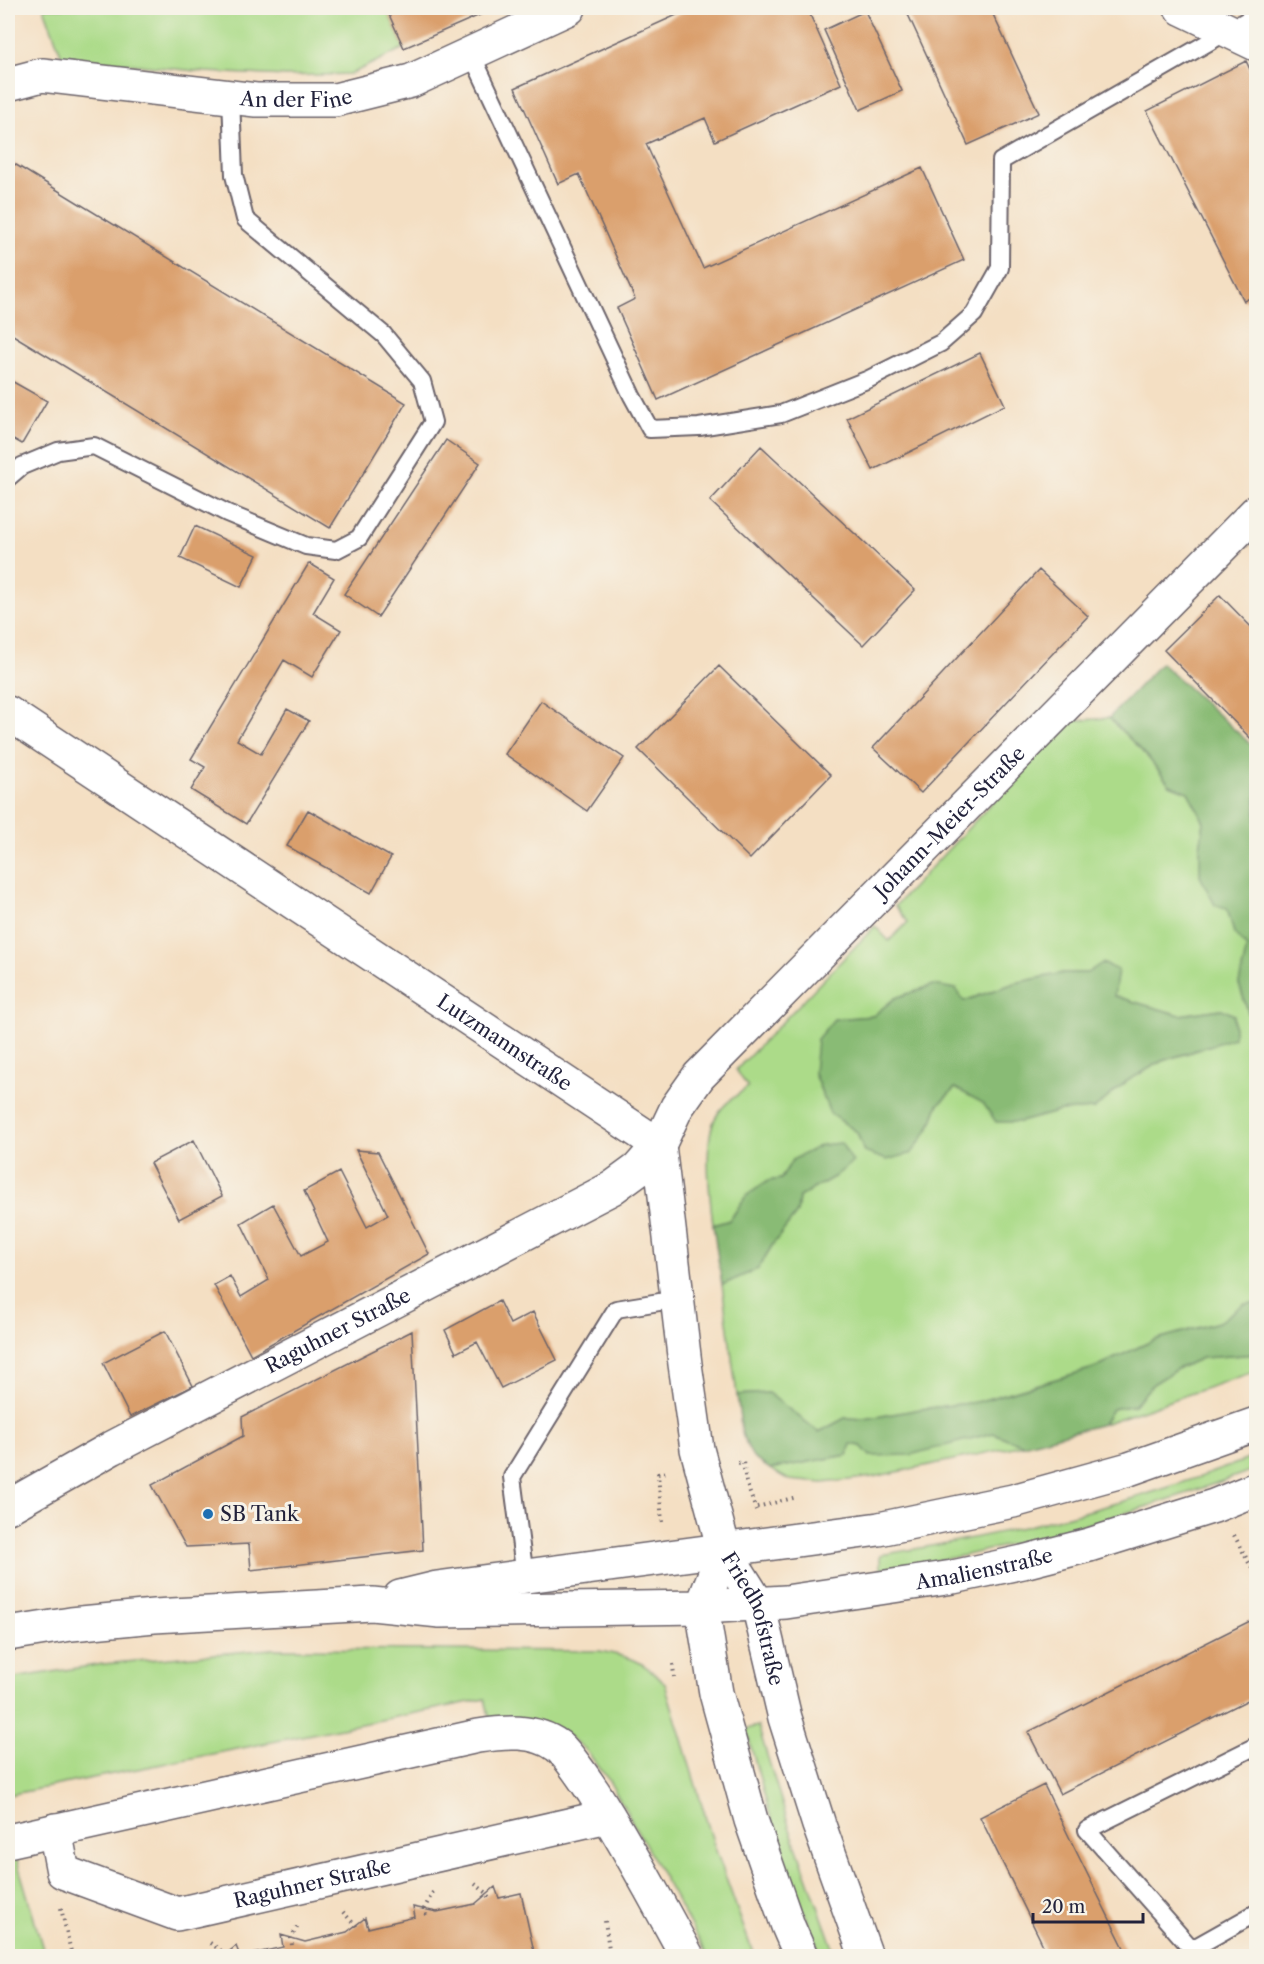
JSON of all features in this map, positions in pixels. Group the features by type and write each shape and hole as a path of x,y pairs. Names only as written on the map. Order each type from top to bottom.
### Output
{"street":[{"name":"An der Fine","path":"8,84 42,75 231,98 335,100 411,81 569,8"},
{"path":"1181,8 1248,30"},
{"name":"Johann-Meier-Straße","path":"659,1144 677,1107 699,1076 1257,512"},
{"name":"Lutzmannstraße","path":"8,713 659,1144"},
{"path":"659,1144 699,1458 724,1550"},
{"name":"Raguhner Straße","path":"8,1507 112,1448 612,1188 638,1169 659,1144"},
{"path":"372,1604 437,1588 879,1529 1013,1501 1129,1469 1257,1424"},
{"name":"Amalienstraße","path":"702,1607 758,1604 863,1592 988,1570 1089,1545 1214,1506 1257,1490"},
{"name":"Friedhofstraße","path":"724,1550 758,1604 785,1718 819,1825 866,1956"},
{"name":"Friedhofstraße","path":"724,1550 702,1607 716,1694 748,1810 788,1926 801,1956"},
{"path":"8,1634 71,1624 154,1616 372,1604 440,1611 702,1607"},
{"path":"8,1841 478,1736 508,1731 538,1736 558,1746 583,1777 608,1816 687,1956"},
{"name":"Raguhner Straße","path":"63,1872 177,1914 608,1816"},
{"path":"55,1830 63,1872"}],"lane":[{"path":"471,53 632,396 650,429 699,427 782,414 869,379 941,343 974,314 1000,268 1001,161 1248,30"},
{"path":"8,478 22,466 58,451 94,446 227,513 306,546 336,550 359,538 433,422 422,381 384,335 245,219 234,174 231,98"},
{"path":"525,1577 512,1477 616,1309 678,1299"},
{"path":"1257,1746 1087,1830 1192,1949 1257,1913"}],"path":[{"path":"1214,1506 1233,1532 1257,1576"},
{"path":"63,1872 59,1900 72,1956"},
{"path":"474,1884 487,1893 489,1901"},
{"path":"426,1915 424,1909 432,1895"},
{"path":"345,1914 357,1930"},
{"path":"606,1921 610,1956"},
{"path":"292,1945 291,1938 299,1922"},
{"path":"210,1943 227,1956"}],"green space":[{"path":"44,8 386,8 404,48 351,74 286,76 205,72 62,57"},
{"path":"1161,663 1256,749 1256,1024 1250,1018 1239,984 1247,947 1234,933 1227,908 1215,905 1200,876 1200,848 1204,822 1188,792 1170,785 1147,756 1109,718"},
{"path":"1109,718 1147,756 1170,785 1188,792 1204,822 1200,848 1227,908 1234,933 1247,948 1239,984 1250,1018 1256,1024 1256,1303 1244,1304 1219,1322 1154,1340 1094,1368 977,1402 865,1419 845,1418 819,1432 768,1393 737,1395 722,1285 758,1269 773,1244 797,1213 799,1197 834,1177 792,1160 781,1179 768,1181 746,1196 730,1220 713,1225 708,1168 712,1125 723,1107 748,1087 736,1070 875,926 889,941 908,922 895,906 1069,721","holes":["1063,973 1087,973 1114,996 1180,1015 1221,1009 1202,1049 1162,1061 1127,1081 1094,1109 1060,1111 1020,1122 956,1087 938,1105 930,1127 864,1152 857,1132 830,1113 814,1074 834,1019 873,1016 895,998 964,1001 1015,983"]},
{"path":"1102,963 1118,970 1114,996 1180,1015 1222,1009 1234,1015 1234,1038 1162,1061 1127,1081 1094,1109 1060,1111 1020,1122 996,1122 983,1103 955,1088 938,1105 930,1127 912,1153 887,1160 864,1152 857,1132 830,1113 814,1073 817,1039 834,1019 873,1016 895,998 933,985 956,989 964,1001 1015,983 1063,973 1087,973"},
{"path":"841,1143 853,1162 834,1177 799,1197 797,1213 773,1244 758,1269 722,1285 713,1225 730,1220 746,1196 768,1181 781,1179 792,1160 821,1145"},
{"path":"1256,1303 1256,1354 1202,1358 1177,1369 1153,1384 1134,1405 1112,1409 1103,1424 1023,1445 993,1433 910,1455 870,1456 861,1446 851,1444 847,1455 770,1469 753,1458 742,1434 737,1395 768,1393 819,1432 845,1418 865,1419 977,1402 1094,1368 1154,1340 1219,1322 1244,1304"},
{"path":"1256,1354 1256,1371 1103,1424 1112,1409 1134,1405 1153,1384 1177,1369 1202,1358"},
{"path":"993,1433 1023,1445 873,1477 823,1483 789,1480 770,1469 847,1455 851,1444 861,1446 958,1441"},
{"path":"1256,1456 1256,1469 1113,1517 966,1555 880,1569 880,1555 1071,1516 1164,1489"},
{"path":"272,1649 600,1651 643,1664 665,1684 714,1845 754,1956 708,1956 608,1779 585,1749 559,1729 490,1720 485,1699 8,1795 8,1679 103,1664"},
{"path":"758,1726 790,1829 836,1956 821,1956 775,1833 746,1729"},
{"path":"13,1847 45,1956 8,1956 8,1850"}],"building":[{"path":"386,8 496,8 404,48"},
{"path":"692,8 807,8 841,84 715,141 705,118 646,144 703,268 922,168 964,260 658,400 617,308 635,299 579,174 558,184 515,88"},
{"path":"905,8 990,8 1039,113 968,145"},
{"path":"865,11 902,91 860,110 824,30"},
{"path":"1246,61 1256,82 1256,295 1244,301 1147,111"},
{"path":"8,160 406,403 330,528 8,332"},
{"path":"980,353 1005,405 873,470 847,418"},
{"path":"8,379 47,401 22,444 8,436"},
{"path":"446,440 480,463 378,617 344,594"},
{"path":"761,446 915,590 863,645 710,501"},
{"path":"195,526 257,555 241,587 180,558"},
{"path":"309,563 334,578 313,613 341,630 312,677 284,660 237,740 261,754 287,709 309,721 246,824 191,790 205,767 191,759"},
{"path":"1039,570 1088,616 921,793 873,748"},
{"path":"1220,595 1256,632 1256,744 1164,650"},
{"path":"719,666 831,775 750,859 638,749"},
{"path":"541,701 624,758 587,811 505,754"},
{"path":"308,810 391,857 371,893 287,846"},
{"path":"194,1140 222,1196 179,1219 150,1163"},
{"path":"356,1150 378,1152 429,1254 251,1355 214,1285 230,1276 241,1297 269,1280 241,1223 273,1204 301,1256 328,1242 304,1191 339,1172 367,1227 388,1215"},
{"path":"499,1301 510,1324 533,1312 557,1360 501,1388 477,1342 456,1353 445,1330"},
{"path":"165,1331 193,1386 130,1417 103,1363"},
{"path":"412,1331 423,1550 251,1570 249,1544 186,1547 152,1485 243,1436 242,1417"},
{"path":"1256,1618 1256,1696 1060,1794 1028,1732"},
{"path":"1044,1785 1128,1956 1048,1956 980,1817"},
{"path":"495,1887 499,1898 521,1893 535,1956 244,1956 283,1947 281,1935 305,1942 347,1932 365,1918 368,1928 415,1917 413,1907 437,1912 475,1904"},
{"path":"236,1946 240,1956 223,1956 226,1954"}],"place":[{"name":"SB Tank","path":"208,1514"}]}
